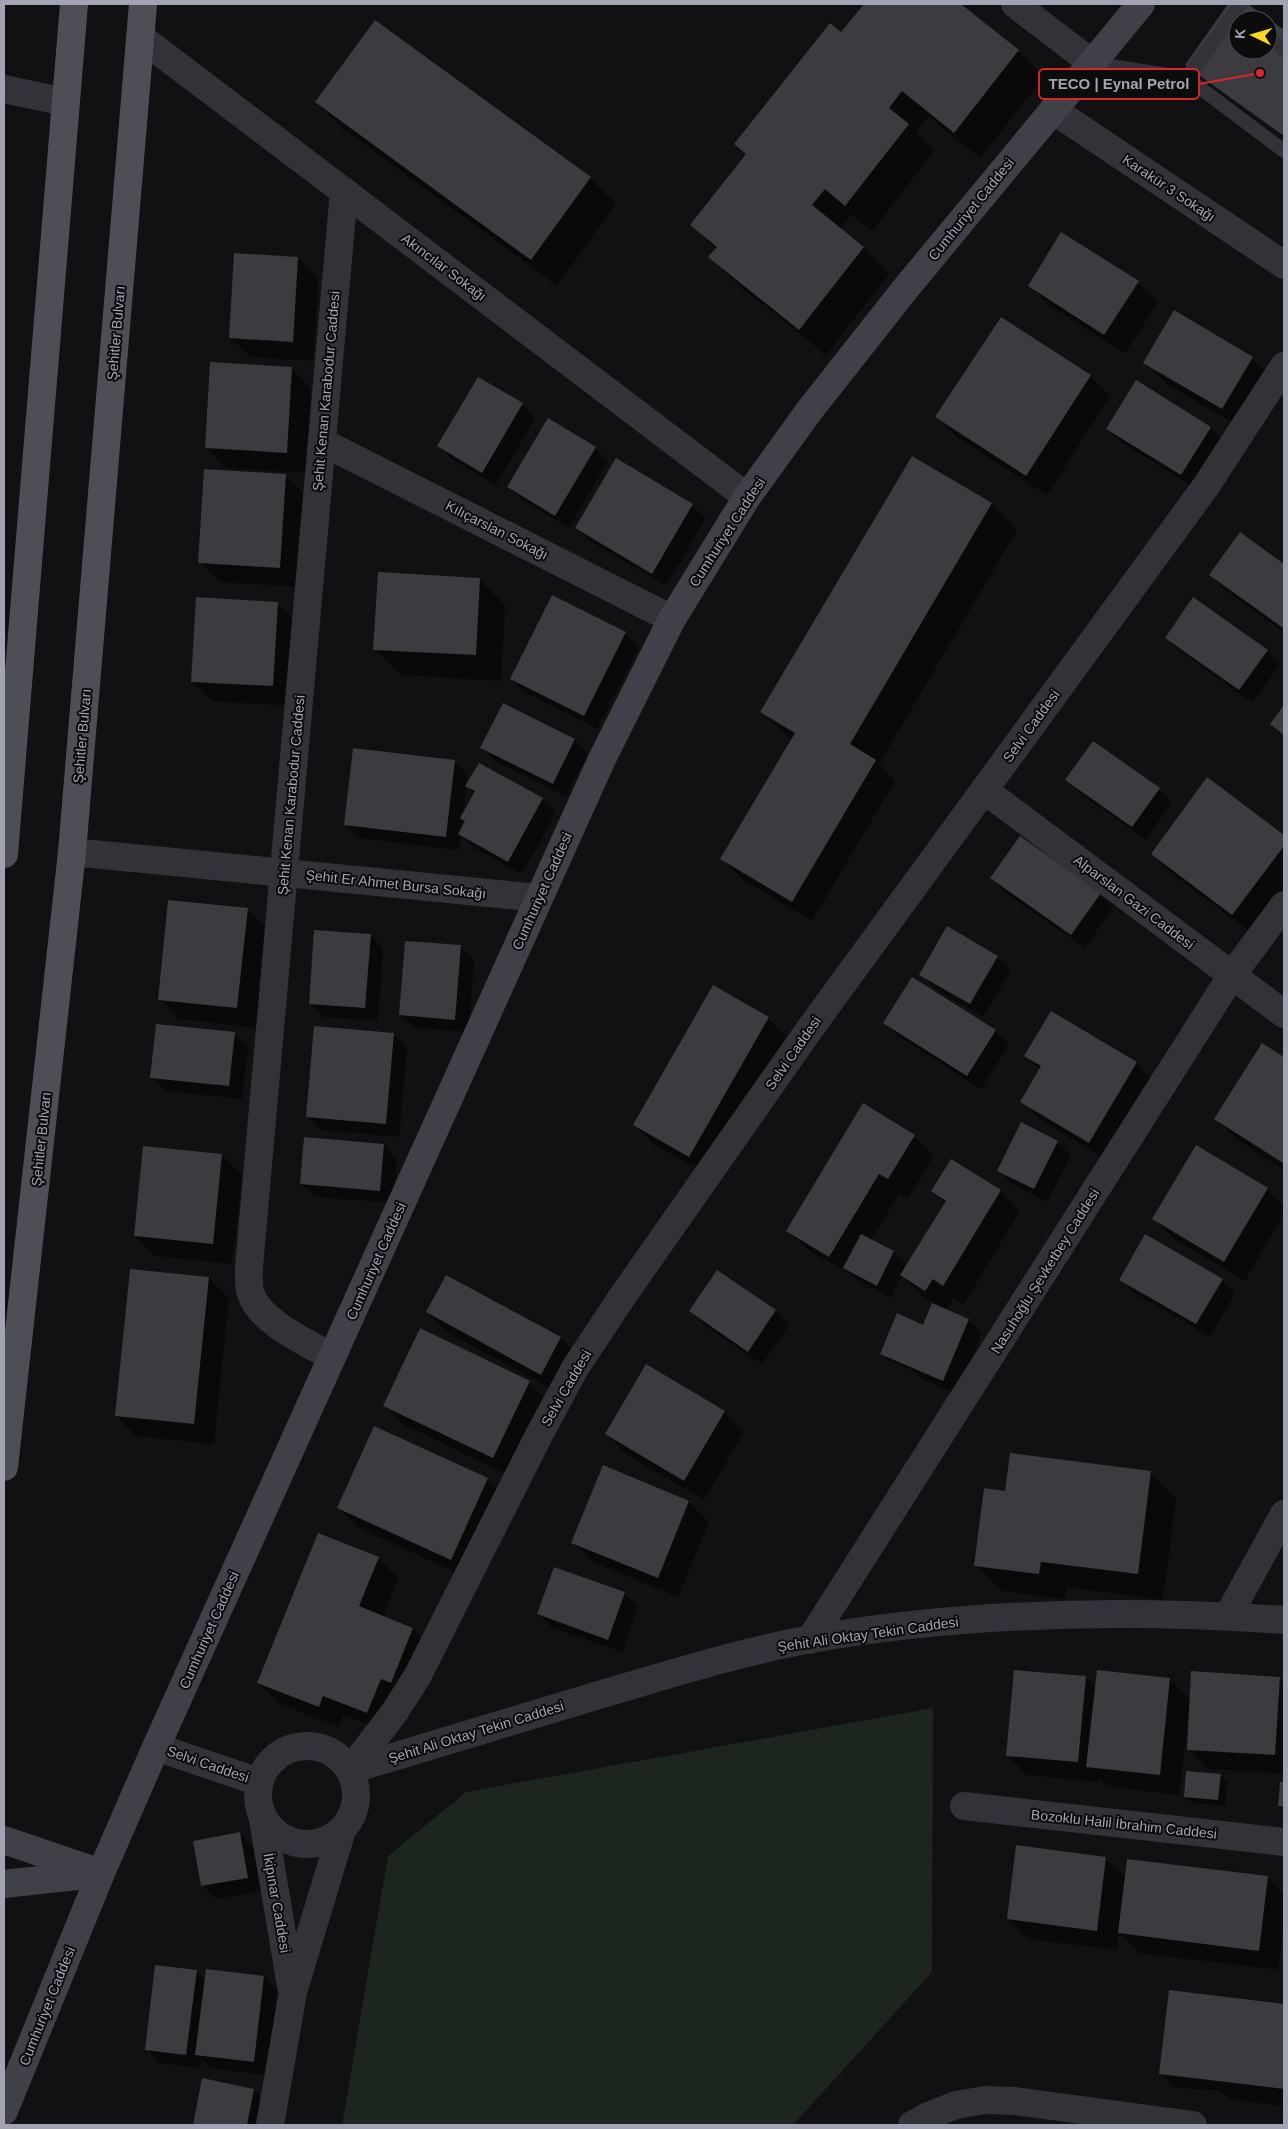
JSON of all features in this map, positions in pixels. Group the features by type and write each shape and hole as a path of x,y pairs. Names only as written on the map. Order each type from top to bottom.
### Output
{"main road":[{"path":"4,848 74,4"},
{"name":"Şehitler Bulvarı","path":"4,1467 72,852 143,4"},
{"name":"Cumhuriyet Caddesi","path":"4,2111 101,1873 156,1747 602,759 672,619 747,497 809,411 906,288 1141,4"},
{"path":"4,1840 101,1873"},
{"path":"4,1884 101,1873"}],"street":[{"path":"1015,4 1092,63"},
{"name":"Akıncılar Sokağı","path":"140,37 747,497"},
{"path":"4,89 65,102"},
{"name":"Karakür 3 Sokağı","path":"1053,110 1284,265"},
{"name":"Şehit Kenan Karabodur Caddesi","path":"332,1357 279,1326 263,1313 251,1294 249,1267 344,191"},
{"name":"Selvi Caddesi","path":"350,1770 394,1713 418,1675 538,1437 586,1353 627,1290 809,1030 1200,494 1284,366"},
{"name":"Kılıçarslan Sokağı","path":"322,442 672,619"},
{"name":"Alparslan Gazi Caddesi","path":"984,790 1284,1014"},
{"name":"Şehit Er Ahmet Bursa Sokağı","path":"72,852 539,898"},
{"name":"Nasuhoğlu Şevketbey Caddesi","path":"810,1640 1232,975 1284,905"},
{"path":"1228,1616 1284,1514"},
{"name":"Şehit Ali Oktay Tekin Caddesi","path":"350,1770 718,1660 810,1640 929,1623 1026,1615 1110,1613 1228,1616 1284,1620"},
{"path":"309,1745 325,1748 339,1757 350,1770 355,1786 356,1801 351,1817 342,1830 329,1839 314,1844 297,1843 283,1838 270,1828 262,1814 258,1798 259,1782 266,1767 278,1755 292,1747 309,1745"},
{"name":"Selvi Caddesi","path":"156,1747 259,1782"},
{"name":"Bozoklu Halil İbrahim Caddesi","path":"964,1806 1284,1842"},
{"name":"İkipınar Caddesi","path":"262,1814 292,1992"},
{"name":"İkipınar Caddesi","path":"270,2125 292,1992 342,1830"},
{"path":"912,2125 928,2116 956,2105 985,2100 1015,2101 1193,2125"}],"lane":[{"path":"1187,78 1228,27"},
{"path":"1092,63 1187,78 1284,150"}],"shaded area":[{"path":"933,1708 932,1972 793,2125 342,2125 388,1856 466,1792"}],"building":[{"path":"864,4 961,4 1019,50 954,133 902,91 889,108 909,124 845,206 825,189 812,205 864,247 799,330 708,257 717,247 690,225 746,154 734,144 830,23 841,32"},
{"path":"1228,4 1248,4 1256,10 1228,10 1228,60 1278,60 1278,26 1284,30 1284,136 1185,65"},
{"path":"375,20 591,177 531,260 315,102"},
{"path":"1061,232 1139,281 1104,335 1028,286"},
{"path":"234,253 298,257 293,342 229,338"},
{"path":"1174,310 1253,357 1222,409 1143,363"},
{"path":"1001,317 1091,375 1026,476 935,417"},
{"path":"210,362 292,367 287,453 205,448"},
{"path":"478,377 523,403 482,473 437,446"},
{"path":"1136,380 1211,427 1181,475 1106,429"},
{"path":"548,418 596,447 555,516 507,487"},
{"path":"912,456 992,503 850,744 876,760 792,902 720,859 795,733 760,712"},
{"path":"616,458 693,504 652,574 575,528"},
{"path":"204,469 286,474 280,568 198,563"},
{"path":"1240,532 1284,564 1283,628 1209,575"},
{"path":"378,572 480,578 476,655 373,650"},
{"path":"552,595 626,632 584,716 510,679"},
{"path":"196,597 278,602 273,686 191,682"},
{"path":"1193,597 1268,650 1239,690 1165,638"},
{"path":"503,703 575,739 553,784 480,748"},
{"path":"1284,705 1284,735 1270,724"},
{"path":"1093,741 1160,788 1132,827 1065,780"},
{"path":"353,748 455,760 446,837 344,825"},
{"path":"479,763 543,798 508,862 458,834 465,821 460,818 475,791 465,786"},
{"path":"1207,777 1284,835 1284,846 1232,915 1151,854"},
{"path":"1020,836 1101,893 1071,935 990,878"},
{"path":"168,900 248,908 237,1008 158,1000"},
{"path":"947,926 998,956 970,1004 919,975"},
{"path":"314,930 371,934 365,1008 309,1004"},
{"path":"405,941 461,945 455,1020 399,1015"},
{"path":"912,977 996,1030 967,1076 883,1023"},
{"path":"713,985 769,1017 689,1157 633,1125"},
{"path":"1051,1011 1137,1062 1089,1143 1020,1102 1041,1066 1024,1056"},
{"path":"156,1024 235,1032 229,1086 150,1078"},
{"path":"314,1026 394,1033 386,1124 306,1117"},
{"path":"1262,1043 1284,1057 1283,1163 1214,1119"},
{"path":"863,1103 915,1135 888,1179 879,1174 829,1257 786,1231"},
{"path":"1021,1122 1058,1141 1034,1189 997,1171"},
{"path":"304,1137 384,1144 380,1191 300,1184"},
{"path":"1196,1145 1268,1188 1224,1262 1152,1219"},
{"path":"143,1146 222,1154 213,1244 134,1236"},
{"path":"951,1159 1001,1190 943,1286 933,1279 925,1291 900,1275 946,1201 931,1191"},
{"path":"861,1234 894,1251 877,1286 843,1268"},
{"path":"1145,1234 1223,1279 1196,1324 1119,1280"},
{"path":"130,1269 209,1277 194,1424 115,1416"},
{"path":"717,1270 776,1310 748,1352 689,1311"},
{"path":"446,1275 561,1337 541,1375 426,1312"},
{"path":"932,1303 969,1319 943,1381 880,1354 897,1313 923,1325"},
{"path":"420,1328 530,1381 493,1458 383,1406"},
{"path":"646,1364 725,1411 684,1481 605,1434"},
{"path":"374,1426 488,1478 451,1560 337,1508"},
{"path":"1010,1453 1151,1471 1138,1574 1041,1562 1039,1574 974,1566 984,1488 1005,1491"},
{"path":"603,1465 689,1501 658,1578 571,1543"},
{"path":"318,1533 379,1557 359,1606 413,1628 391,1683 381,1679 367,1713 323,1696 319,1707 257,1683"},
{"path":"554,1567 625,1592 608,1640 537,1614"},
{"path":"1014,1670 1086,1676 1078,1762 1006,1756"},
{"path":"1097,1670 1170,1678 1160,1775 1086,1767"},
{"path":"1191,1671 1280,1677 1275,1755 1187,1750"},
{"path":"1186,1771 1221,1774 1218,1800 1184,1797"},
{"path":"1280,1782 1284,1782 1284,1807 1278,1806"},
{"path":"240,1832 248,1878 201,1886 193,1841"},
{"path":"1016,1845 1106,1857 1097,1931 1007,1919"},
{"path":"1127,1859 1268,1876 1259,1951 1118,1933"},
{"path":"155,1965 197,1970 186,2055 145,2050"},
{"path":"206,1969 264,1976 254,2062 195,2055"},
{"path":"1169,1990 1284,2004 1284,2089 1159,2074"},
{"path":"202,2078 254,2089 247,2125 193,2125"}],"place":[{"name":"TECO | Eynal Petrol","path":"1260,73"}]}
